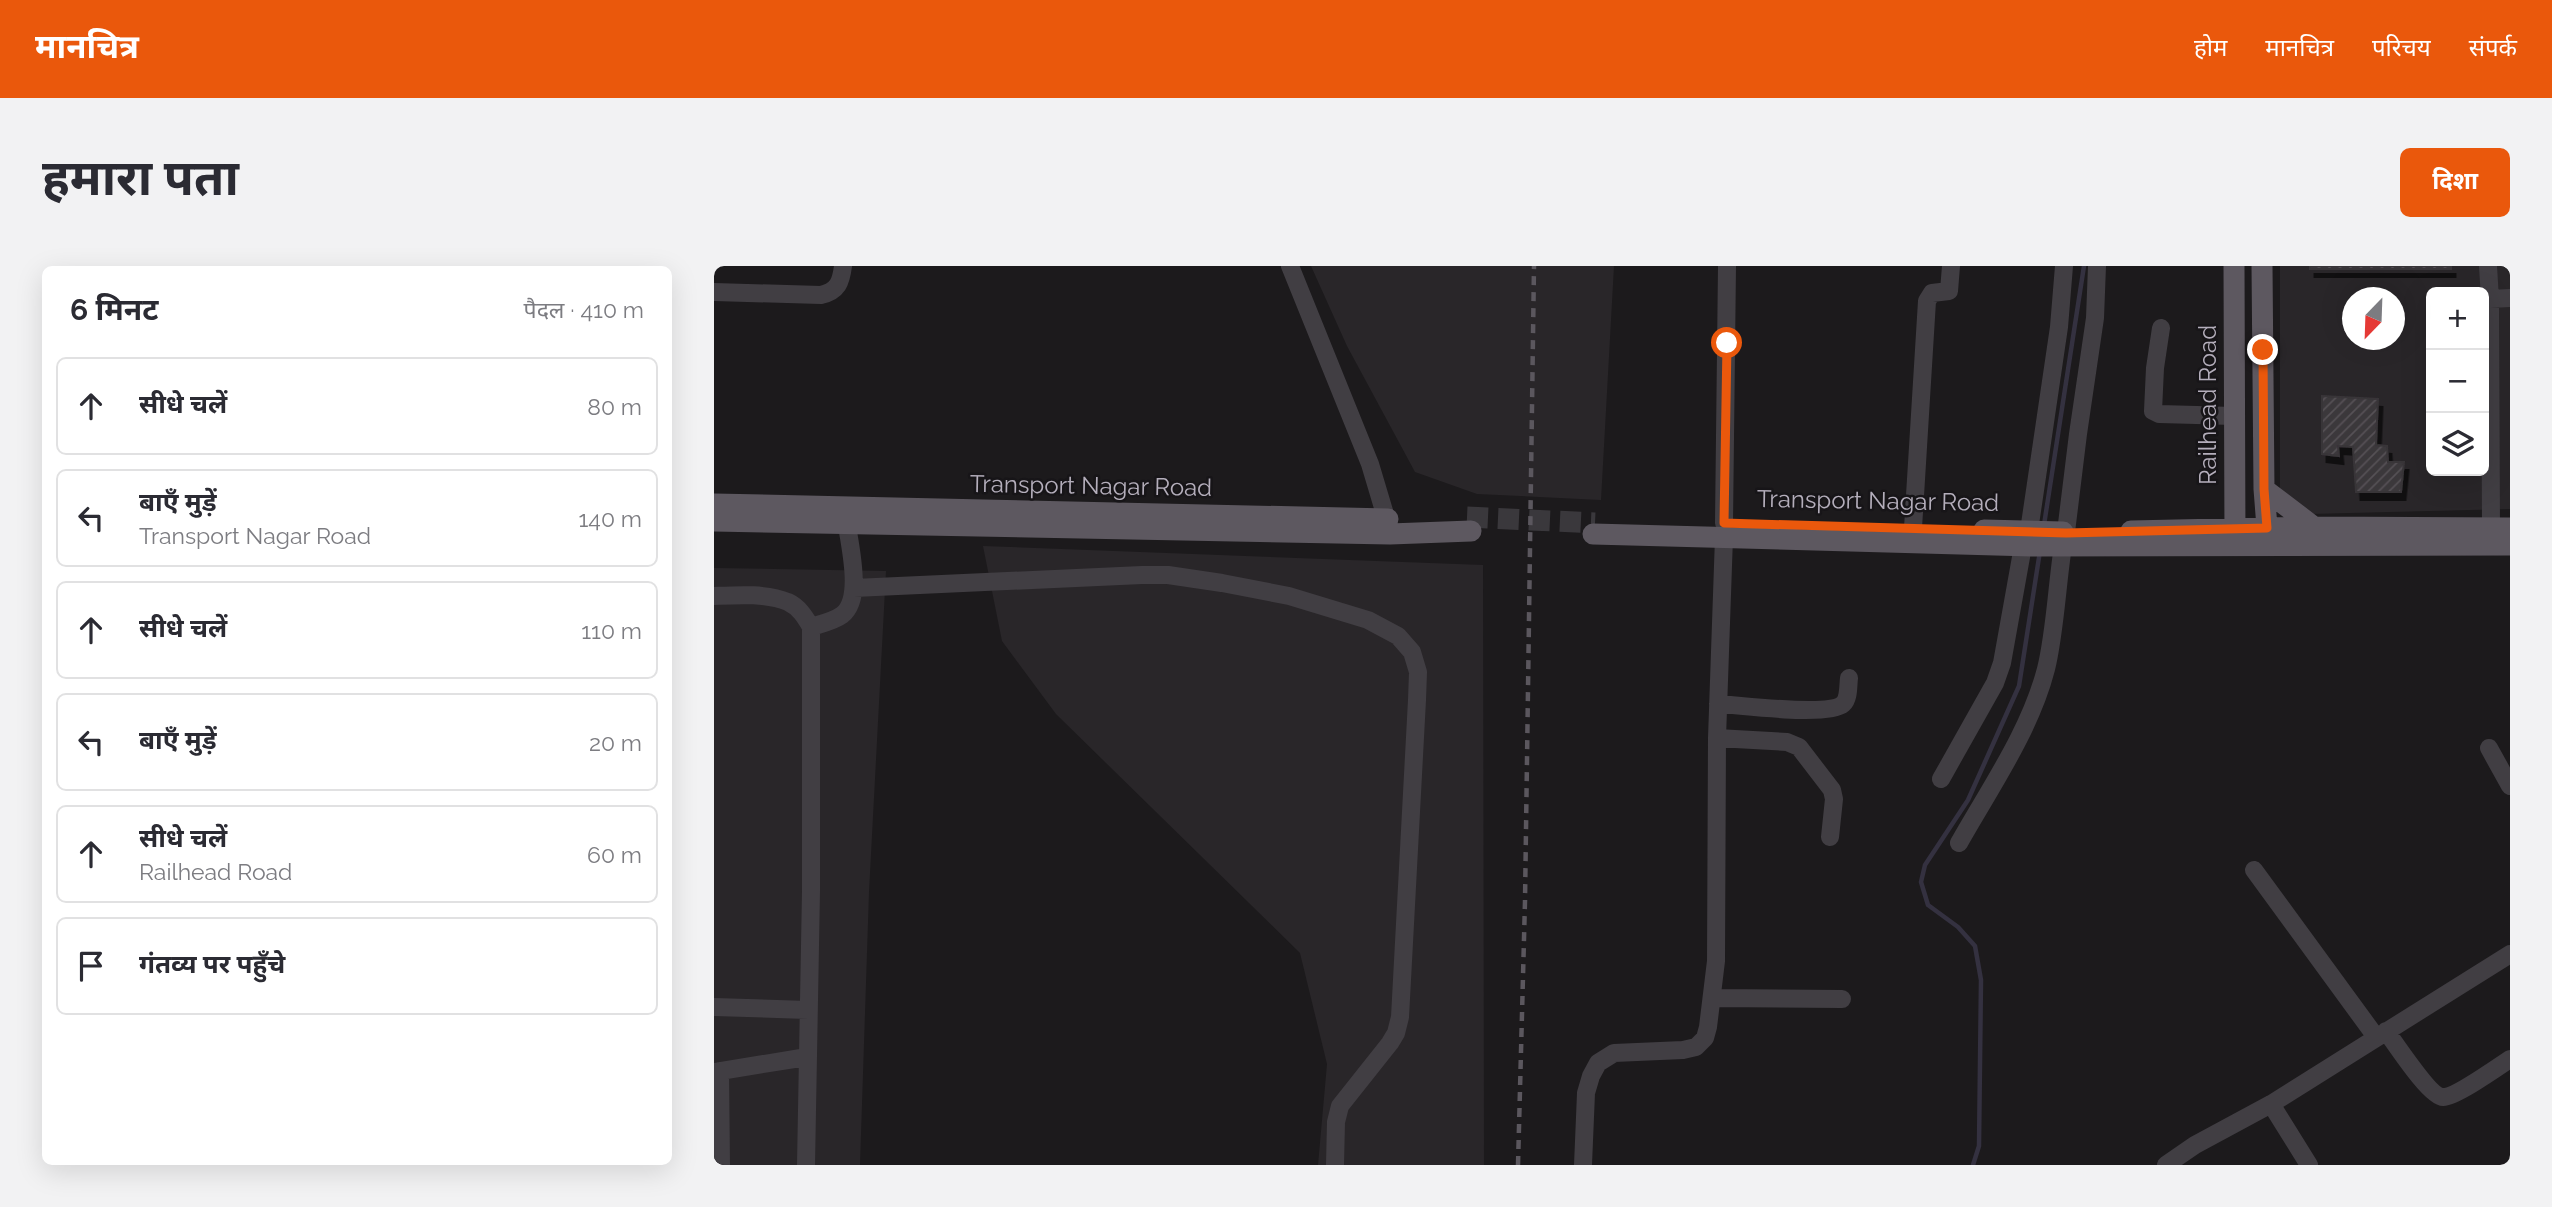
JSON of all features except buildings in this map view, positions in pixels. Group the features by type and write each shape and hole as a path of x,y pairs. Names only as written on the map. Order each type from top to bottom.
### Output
{"main road":[{"name":"Railhead Road","path":"2234,266 2234,537"},
{"path":"2262,266 2264,489 2268,536"},
{"path":"2264,489 2314,527"},
{"path":"2205,529 2234,493"},
{"name":"Transport Nagar Road","path":"714,503 1389,527"},
{"name":"Transport Nagar Road","path":"714,521 847,525 1389,527 1469,524"},
{"path":"2268,536 2314,527 2501,528"},
{"name":"Transport Nagar Road","path":"1594,529 1913,528 2029,538"},
{"path":"2062,539 2205,529 2234,537"},
{"path":"1724,530 2062,539 2268,536 2510,545"}],"street":[{"path":"714,292 821,295 832,292 838,286 843,266"},
{"path":"1290,266 1370,464 1389,527"},
{"path":"1583,1165 1586,1093 1598,1063 1614,1053 1696,1047 1705,1038 1712,998 1716,961 1717,738 1724,530 1727,266"},
{"path":"1913,528 1927,301 1932,293 1949,291 1951,266"},
{"path":"1941,779 2003,663 2029,538 2059,327 2064,266"},
{"path":"1959,843 2021,731 2046,668 2095,318 2098,266"},
{"path":"2488,266 2501,528"},
{"path":"2490,299 2510,298"},
{"path":"2161,328 2155,368 2153,411 2158,414 2234,416"},
{"path":"811,627 840,617 852,601 855,588 847,525"},
{"path":"855,588 1168,575 1289,596 1368,620 1398,636 1412,652 1418,672 1418,686 1400,1017 1390,1044 1340,1106 1336,1122 1335,1165"},
{"path":"714,596 765,598 788,602 800,611 811,627 811,891 806,1165"},
{"path":"1718,704 1810,711 1830,708 1846,701 1849,678"},
{"path":"1717,738 1787,742 1799,747 1827,780 1832,790 1834,799 1830,837"},
{"path":"2489,748 2510,786"},
{"path":"2254,870 2381,1034 2441,1098 2456,1093 2510,1059"},
{"path":"2166,1165 2195,1145 2271,1104 2510,954"},
{"path":"1712,998 1842,999"},
{"path":"714,1007 808,1010"},
{"path":"720,1165 717,1071 807,1057"},
{"path":"2271,1104 2309,1165"}],"shaded area":[{"path":"1311,266 1614,266 1601,500 1477,494 1415,472 1347,346"},
{"path":"2280,266 2510,266 2510,509 2310,514 2280,490"},
{"path":"983,546 1483,565 1484,1165 1318,1165 1327,1064 1300,953 1056,714 1002,641"},
{"path":"714,568 886,571 869,892 860,1165 714,1165"}],"waterway":[{"path":"2044,525 2084,266"},
{"path":"1973,1165 1979,1146 1981,980 1975,946 1958,927 1928,905 1921,882 1925,865 1968,800 2019,686 2040,551"}],"tunnel":[{"path":"1467,517 1595,523"}],"railway":[{"path":"1518,1165 1525,901 1534,266"}],"route":[{"path":"1727,343 1724,523 2066,533 2267,528 2264,489 2263,350"}]}
